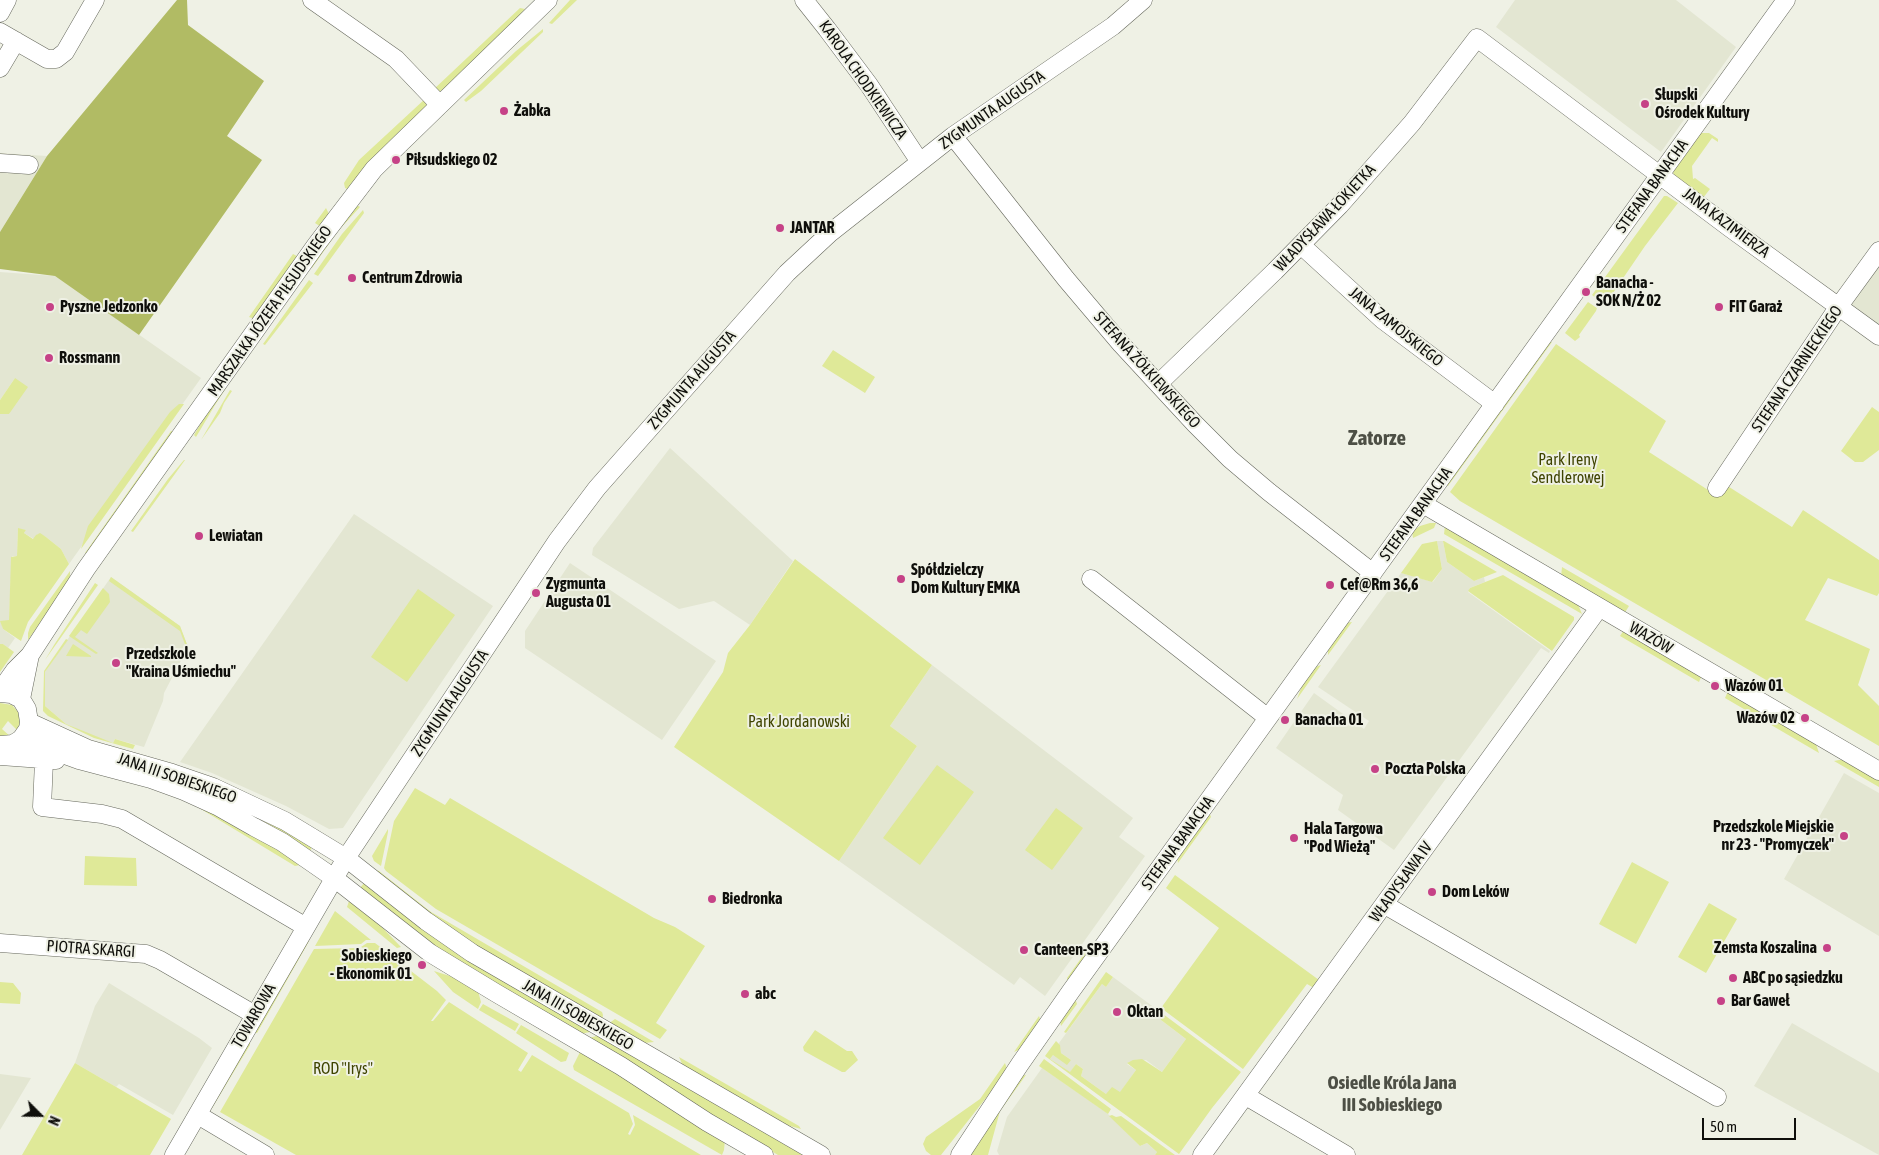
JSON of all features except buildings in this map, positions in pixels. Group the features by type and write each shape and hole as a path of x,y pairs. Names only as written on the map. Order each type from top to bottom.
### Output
{"street":[{"path":"0,13 8,0"},
{"path":"0,32 47,59 56,60 65,52 95,0"},
{"path":"312,0 396,59 440,104"},
{"name":"MARSZAŁKA JÓZEFA PIŁSUDSKIEGO","path":"0,692 15,670 30,656 86,569 374,169 548,0"},
{"name":"KAROLA CHODKIEWICZA","path":"804,0 865,79 920,162"},
{"name":"ZYGMUNTA AUGUSTA","path":"346,858 558,541 597,488 801,260 830,233 953,136 1112,26 1143,0"},
{"name":"STEFANA BANACHA","path":"960,1154 1071,991 1786,0"},
{"name":"JANA KAZIMIERZA","path":"1477,38 1730,228 1879,336"},
{"name":"WŁADYSŁAWA ŁOKIETKA","path":"1158,384 1345,200 1396,141 1477,38"},
{"path":"0,68 16,41"},
{"name":"STEFANA ŻÓŁKIEWSKIEGO","path":"953,136 1066,279 1195,424 1244,471 1316,530 1373,573"},
{"path":"0,164 29,165"},
{"name":"JANA ZAMOJSKIEGO","path":"1301,245 1384,320 1495,404"},
{"name":"STEFANA CZARNIECKIEGO","path":"1717,488 1839,306 1879,251"},
{"name":"WAZÓW","path":"1423,504 1879,772"},
{"path":"1091,579 1268,718"},
{"name":"WŁADYSŁAWA IV","path":"1202,1155 1600,608"},
{"name":"MARSZAŁKA JÓZEFA PIŁSUDSKIEGO","path":"21,700 30,656"},
{"path":"0,692 11,694 21,700 27,709 29,722 28,729 21,739 13,744 0,745"},
{"name":"JANA III SOBIESKIEGO","path":"29,722 88,749 189,778 285,821 346,858 426,921 472,953 821,1155"},
{"name":"JANA III SOBIESKIEGO","path":"21,739 78,760 151,779 192,795 217,806 282,842 334,878 430,953 622,1066 707,1122 764,1155"},
{"name":"JANA III SOBIESKIEGO","path":"0,756 44,761 78,760"},
{"path":"44,761 42,808 102,814 122,819 306,927"},
{"path":"334,878 346,858"},
{"name":"TOWAROWA","path":"174,1155 334,878"},
{"path":"1385,905 1717,1097"},
{"name":"PIOTRA SKARGI","path":"0,943 146,954 160,960 255,1015"},
{"path":"1246,1096 1346,1155"},
{"path":"198,1115 265,1155"}],"shaded area":[{"path":"1515,0 1676,0 1736,47 1661,152 1496,27"},
{"path":"0,153 47,156 0,232"},
{"path":"1879,267 1879,325 1851,304"},
{"path":"0,272 55,276 201,378 69,564 61,549 46,537 38,534 34,539 24,533 26,530 18,529 17,556 12,556 9,621 1,621 3,629 15,638 8,648 0,644 0,414 9,414 15,378 0,400"},
{"path":"670,448 793,561 750,625 714,601 679,609 592,555 593,548"},
{"path":"354,514 493,606 343,828 329,829 286,806 212,773 180,762"},
{"path":"1437,541 1443,541 1447,562 1474,581 1484,577 1485,582 1470,588 1468,592 1550,651 1549,653 1541,648 1394,850 1338,810 1343,795 1276,748 1314,693 1364,729 1369,721 1318,687 1401,573 1433,582 1442,569"},
{"path":"570,563 716,661 662,740 525,648 525,631"},
{"name":"Przedszkole \"Kraina Uśmiechu\"","path":"111,577 180,626 188,647 164,693 163,701 144,747 115,739 113,743 94,737 66,724 45,706 45,672"},
{"path":"932,665 1133,818 1119,837 1145,856 1045,996 1020,977 1014,985 839,861 917,746 890,726"},
{"name":"Przedszkole Miejskie nr 23 - \"Promyczek\"","path":"1844,773 1879,793 1879,936 1784,879"},
{"path":"1113,977 1159,1011 1161,1020 1186,1039 1162,1072 1146,1060 1129,1062 1127,1064 1136,1070 1120,1093 1106,1094 1081,1076 1083,1069 1076,1064 1070,1073 1050,1059 1053,1055 1071,1060 1061,1053 1059,1043 1102,984 1106,987"},
{"path":"109,983 199,1038 212,1048 173,1115 119,1084 116,1087 75,1063 95,1006"},
{"path":"1792,1023 1879,1073 1879,1155 1754,1086"},
{"path":"1042,1068 1106,1112 1140,1146 1147,1143 1157,1152 1155,1155 999,1155 997,1151 1007,1117"},
{"path":"0,1074 31,1078 0,1130"}],"green space":[{"path":"177,0 187,0 188,25 264,81 227,136 262,160 139,335 55,276 0,269 0,232 47,156"},
{"path":"570,0 577,0 552,24 549,23"},
{"path":"520,8 525,9 445,89 440,91 433,90"},
{"path":"543,29 543,32 481,91 466,102 464,100 516,51"},
{"path":"426,98 426,106 373,159 347,189 345,188 344,183 359,160"},
{"path":"1701,133 1709,133 1718,139 1718,142 1712,138 1692,166 1693,179 1695,178 1710,189 1703,198 1674,176 1673,171"},
{"path":"1664,196 1678,203 1645,246 1613,293 1619,297 1615,304 1607,307 1605,305 1607,301 1604,300 1602,303 1592,295"},
{"path":"357,205 360,207 338,231 312,268 310,265"},
{"path":"326,208 329,214 321,227 315,223"},
{"path":"363,210 364,213 318,276 314,274 342,234"},
{"path":"293,254 299,257 255,319 249,317"},
{"path":"309,280 313,283 265,345 263,344"},
{"path":"1588,302 1597,308 1596,311 1579,335 1580,337 1575,341 1565,333"},
{"path":"1552,342 1448,486 1446,485 1548,343"},
{"name":"Park Ireny Sendlerowej","path":"1556,344 1666,421 1649,452 1719,497 1726,485 1792,527 1803,510 1879,560 1879,593 1877,596 1828,578 1805,620 1870,649 1858,685 1879,706 1879,746 1460,501 1450,492"},
{"path":"833,350 875,377 865,393 822,366"},
{"path":"15,378 28,387 9,414 0,414 0,400"},
{"path":"226,388 196,437 194,435 210,408 223,389"},
{"path":"230,390 232,391 220,413 201,440"},
{"path":"179,404 184,404 81,549 88,526 170,412"},
{"path":"1872,407 1879,412 1879,450 1863,462 1855,462 1841,451"},
{"path":"171,431 174,431 88,553 85,553"},
{"path":"184,460 133,532 131,531 168,479"},
{"path":"1430,523 1436,523 1434,528 1413,538 1412,531"},
{"path":"1445,526 1577,602 1582,614 1444,534"},
{"path":"18,528 26,530 24,533 33,539 40,533 46,537 61,549 69,564 28,622 21,641 3,629 0,621 9,620 11,557 17,556"},
{"path":"1437,541 1442,569 1432,582 1401,573 1422,544"},
{"path":"1443,541 1497,572 1474,581 1447,562"},
{"name":"Park Jordanowski","path":"795,559 932,665 890,726 917,746 839,861 674,747 723,672 728,653 750,625"},
{"path":"1562,567 1629,606 1624,614 1561,577"},
{"path":"70,571 70,580 28,640 30,627"},
{"path":"1503,575 1574,617 1574,620 1552,651 1468,591 1470,588"},
{"path":"111,577 180,626 188,647 184,654 186,647 180,631 109,581"},
{"path":"95,583 98,585 45,660 54,645"},
{"path":"103,588 109,594 110,602 87,634 81,630 75,637 98,653 96,654 69,636"},
{"path":"418,589 455,615 407,682 371,657"},
{"path":"1352,622 1328,655 1328,647 1346,623"},
{"path":"1624,630 1702,675 1699,682 1620,636"},
{"path":"66,639 68,640 45,672 45,706 66,724 113,743 115,739 135,745 133,749 94,738 48,716 43,711 44,671"},
{"path":"0,644 14,652 0,672"},
{"path":"73,644 91,656 91,657 66,656"},
{"path":"1321,665 1297,699 1303,683 1315,667"},
{"path":"1728,691 1816,744 1819,753 1725,698"},
{"path":"0,703 12,705 20,714 21,719 19,732 8,721 2,729 12,738 0,741"},
{"path":"1845,760 1879,779 1879,787 1834,761"},
{"path":"937,765 974,792 920,865 883,838"},
{"path":"415,788 445,805 450,798 705,946 656,1023 667,1030 660,1039 436,909 386,871 384,868 394,821"},
{"path":"214,795 314,844 310,851"},
{"path":"195,803 301,862 300,865 295,866 196,806"},
{"path":"1056,808 1083,828 1052,870 1025,850"},
{"path":"1209,812 1211,817 1178,863 1177,857"},
{"path":"388,829 381,866 374,861 372,856"},
{"path":"85,856 136,858 137,886 84,885"},
{"path":"1632,862 1669,882 1636,944 1599,924"},
{"path":"375,870 379,871 431,912 602,1012 602,1020 459,937"},
{"path":"1175,875 1319,980 1314,988 1307,984 1243,1069 1161,1008 1219,928 1166,888"},
{"path":"365,882 594,1031 581,1034 441,952 359,889"},
{"path":"349,901 372,917 401,947 397,948 347,907"},
{"path":"1709,903 1737,919 1706,973 1678,957"},
{"path":"335,911 371,940 366,940 361,944 315,946"},
{"path":"311,933 308,943 257,1033 252,1032"},
{"path":"367,943 375,943 391,955 378,954 361,947"},
{"path":"1092,943 1092,950 1068,983 1067,978"},
{"name":"ROD \"Irys\"","path":"356,948 373,955 398,961 437,991 446,1000 431,1021 449,1002 528,1053 518,1070 521,1072 532,1055 629,1113 633,1124 628,1134 630,1135 635,1125 633,1115 701,1155 296,1155 220,1112 314,949"},
{"path":"434,971 456,978 478,991 481,1002 478,1009 453,992"},
{"path":"1106,972 1113,977 1106,987 1102,984 1066,1033 1064,1032"},
{"path":"0,982 13,983 21,993 20,1004 0,1003"},
{"path":"1075,998 1077,1004 1061,1026 1060,1021"},
{"path":"483,1004 519,1024 515,1031 479,1010"},
{"path":"1159,1011 1241,1072 1179,1154 1045,1056 1056,1041 1060,1045 1061,1053 1071,1060 1067,1065 1053,1055 1050,1059 1070,1072 1076,1064 1083,1069 1081,1076 1106,1094 1112,1087 1120,1092 1136,1070 1127,1063 1142,1059 1162,1072 1186,1039 1161,1020"},
{"path":"1039,1016 1041,1022 1021,1049 1014,1052"},
{"path":"615,1019 654,1042 644,1043 608,1024"},
{"path":"521,1025 569,1053 566,1061 561,1062 516,1033"},
{"path":"815,1030 847,1051 852,1051 858,1060 845,1072 842,1072 804,1051 803,1047"},
{"path":"600,1035 807,1155 778,1155 713,1117 589,1038"},
{"path":"250,1040 250,1045 212,1108 212,1105"},
{"path":"581,1050 725,1140 722,1155 574,1070 573,1066"},
{"path":"679,1057 799,1126 801,1129 783,1124 683,1066"},
{"path":"1044,1059 1111,1109 1108,1114 1039,1066"},
{"path":"75,1063 171,1119 150,1155 22,1155"},
{"path":"1005,1063 1007,1069 997,1084 941,1155 931,1155 926,1151 923,1144 926,1137 980,1099"},
{"path":"1026,1075 1000,1111 988,1155 969,1155 1020,1076"},
{"path":"1109,1116 1116,1117 1121,1116 1175,1155 1155,1155 1157,1152 1147,1143 1140,1146"}],"place":[{"name":"Słupski Ośrodek Kultury","path":"1645,104"},
{"name":"Żabka","path":"504,111"},
{"name":"Piłsudskiego 02","path":"396,160"},
{"name":"JANTAR","path":"780,228"},
{"name":"Centrum Zdrowia","path":"352,278"},
{"name":"Banacha - SOK N/Ż 02","path":"1586,292"},
{"name":"Pyszne Jedzonko","path":"50,307"},
{"name":"FIT Garaż","path":"1719,307"},
{"name":"Rossmann","path":"49,358"},
{"name":"Lewiatan","path":"199,536"},
{"name":"Spółdzielczy Dom Kultury EMKA","path":"901,579"},
{"name":"Cef@Rm 36,6","path":"1330,585"},
{"name":"Zygmunta Augusta 01","path":"536,593"},
{"name":"Przedszkole \"Kraina Uśmiechu\"","path":"116,663"},
{"name":"Wazów 01","path":"1715,686"},
{"name":"Wazów 02","path":"1805,718"},
{"name":"Banacha 01","path":"1285,720"},
{"name":"Poczta Polska","path":"1375,769"},
{"name":"Przedszkole Miejskie nr 23 - \"Promyczek\"","path":"1844,836"},
{"name":"Hala Targowa \"Pod Wieżą\"","path":"1294,838"},
{"name":"Dom Leków","path":"1432,892"},
{"name":"Biedronka","path":"712,899"},
{"name":"Zemsta Koszalina","path":"1827,948"},
{"name":"Canteen-SP3","path":"1024,950"},
{"name":"Sobieskiego - Ekonomik 01","path":"422,965"},
{"name":"ABC po sąsiedzku","path":"1733,978"},
{"name":"abc","path":"745,994"},
{"name":"Bar Gaweł","path":"1721,1001"},
{"name":"Oktan","path":"1117,1012"}],"district":[{"name":"Zatorze","path":"1377,438"},
{"name":"Osiedle Króla Jana III Sobieskiego","path":"1392,1094"}]}
